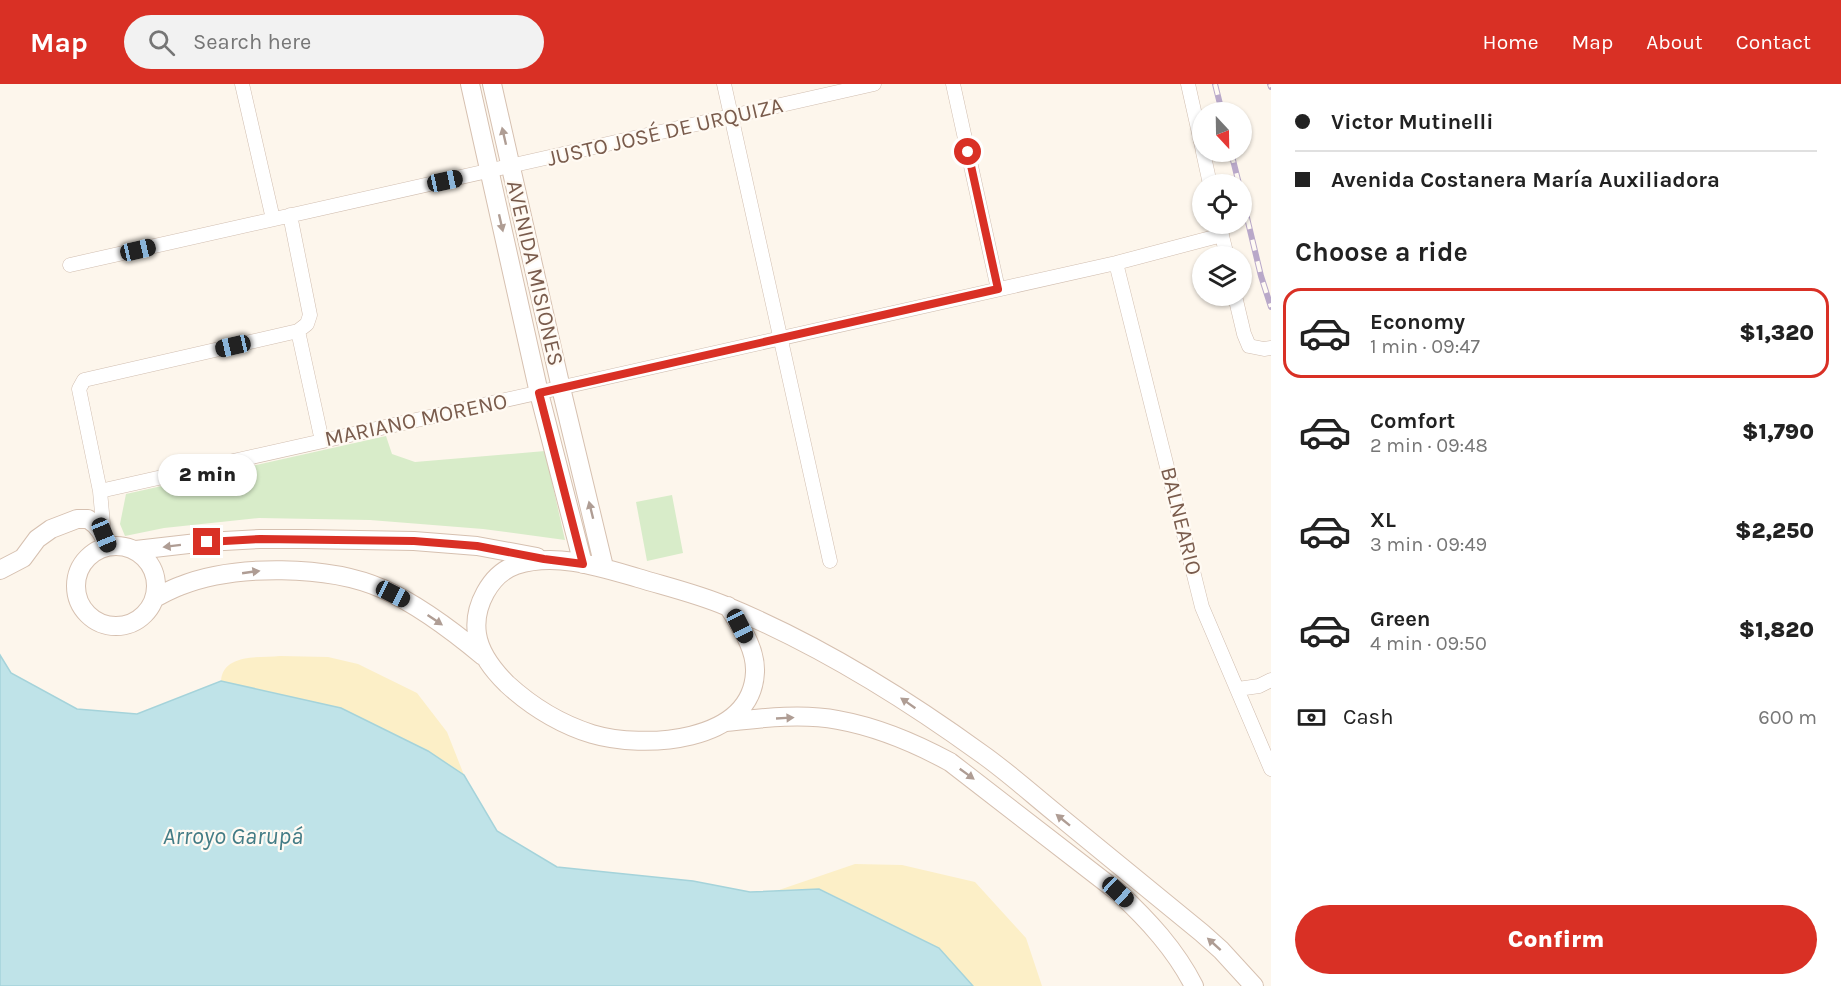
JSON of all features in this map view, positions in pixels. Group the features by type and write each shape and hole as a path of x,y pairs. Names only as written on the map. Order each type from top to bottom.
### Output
{"main road":[{"name":"AVENIDA MISIONES","path":"470,84 539,393 583,564"},
{"name":"AVENIDA MISIONES","path":"492,84 604,567"},
{"path":"0,570 23,558 37,539 51,530 77,519 88,519 96,525 106,541 135,550 146,559 154,571 155,598 149,610 140,619 128,625 115,627 90,618 81,608 76,596 75,583 78,570 85,559 106,541"},
{"path":"135,550 260,539 414,541 477,546 544,559 604,567 728,606 819,649 849,666 889,690 985,756 1202,933 1254,986"},
{"path":"484,657 476,630 478,610 486,591 507,568 544,559"},
{"path":"155,598 180,585 216,576 264,570 303,571 355,579 405,600 464,640 484,657 503,680 541,711 590,733 629,741 659,741 695,735 726,722 803,717 836,719 876,729 951,762 1118,892 1161,936 1194,986"},
{"path":"726,722 743,705 751,691 755,672 749,643 728,606"}],"street":[{"path":"242,84 273,219"},
{"path":"724,84 830,561"},
{"name":"JUSTO JOSÉ DE URQUIZA","path":"70,265 874,84"},
{"path":"953,84 998,289"},
{"path":"1188,84 1192,102"},
{"path":"106,541 100,492 79,389 84,380 298,331 307,324 310,315 290,215"},
{"name":"MARIANO MORENO","path":"100,492 1116,263 1205,234"},
{"name":"BALNEARIO","path":"1116,263 1202,607 1271,769"},
{"path":"1237,306 1244,334 1250,346 1271,348"},
{"path":"298,331 322,441"},
{"path":"1238,689 1259,686 1271,680"}],"green space":[{"path":"386,436 392,454 415,462 545,451 565,540 483,529 370,520 259,518 164,528 125,536 120,524 126,494"},
{"path":"672,495 683,553 647,561 636,502"}],"sand":[{"path":"253,657 328,657 358,664 417,693 447,732 464,775 428,751 341,708 221,681 223,672 235,661"},
{"path":"855,864 902,865 975,882 1026,938 1042,986 973,986 939,948 820,889 779,890"}],"water":[{"name":"Arroyo Garupá","path":"0,655 11,673 77,709 137,714 221,681 341,708 428,751 464,775 497,831 557,867 693,881 750,892 819,889 939,948 973,986 0,986"}],"railway":[{"path":"1215,84 1220,102"},
{"path":"1234,162 1236,174"},
{"path":"1251,234 1271,307"}],"route":[{"path":"207,542 260,539 414,541 477,546 583,564 539,393 998,289 968,152"}]}
